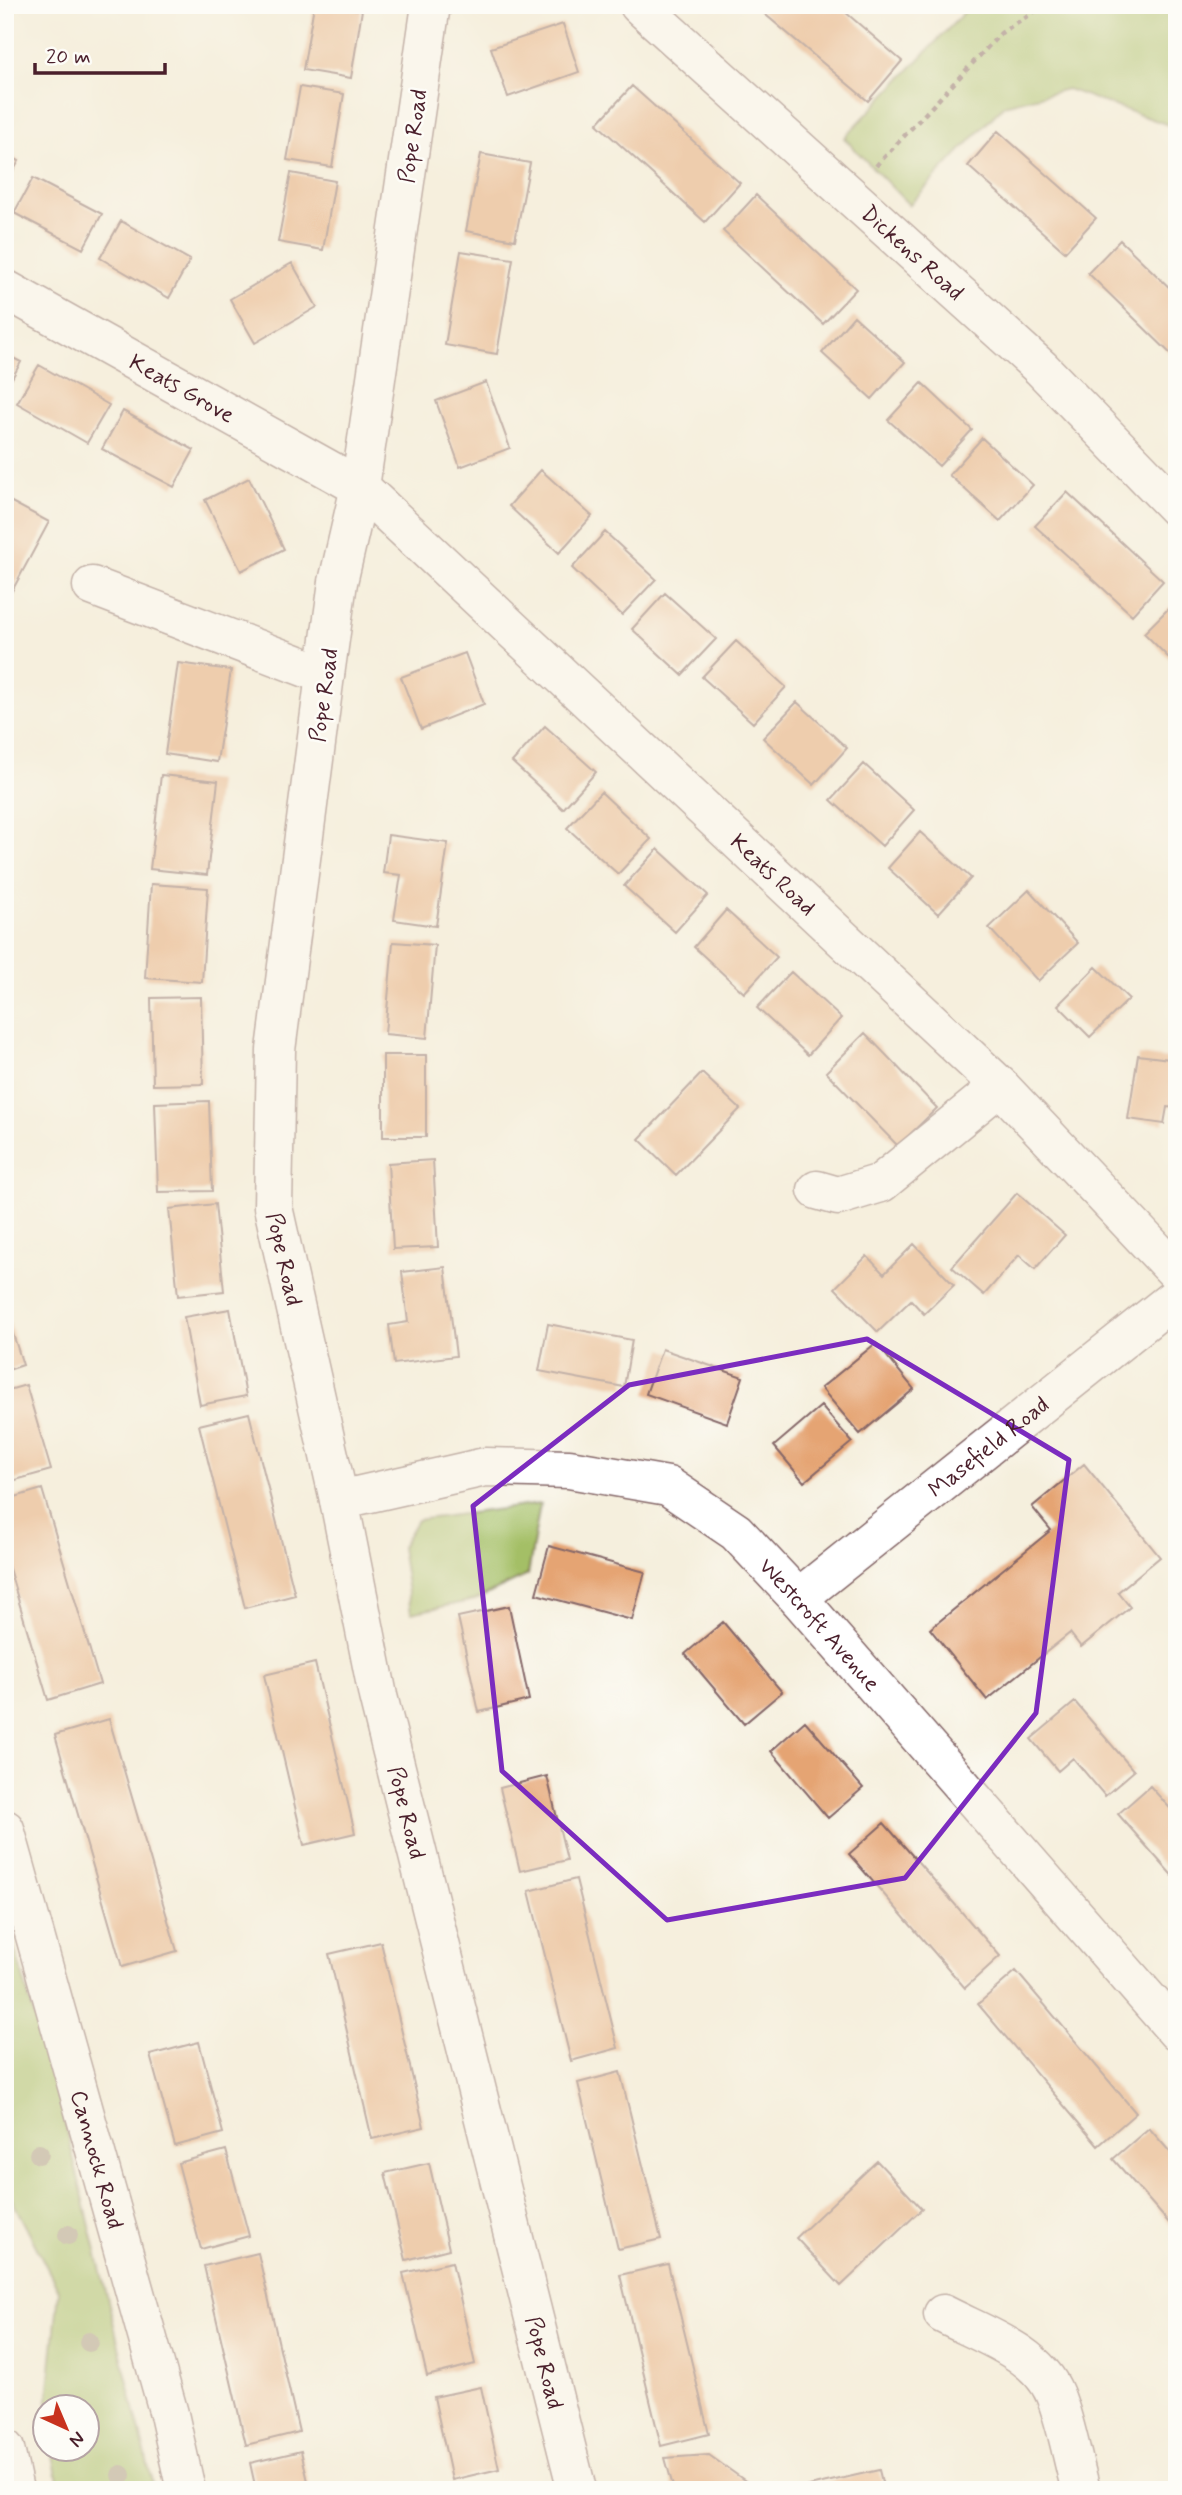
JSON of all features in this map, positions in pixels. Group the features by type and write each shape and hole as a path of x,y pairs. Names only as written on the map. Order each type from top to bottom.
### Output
{"main road":[{"name":"Pope Road","path":"431,5 360,487 338,582 325,675 276,1050 273,1207 339,1500 378,1696 576,2490"},
{"name":"Dickens Road","path":"639,5 1041,368 1177,508"},
{"name":"Keats Grove","path":"5,289 360,487"},
{"name":"Keats Road","path":"360,487 1000,1086 1177,1273"},
{"path":"92,586 325,675"},
{"path":"817,1190 838,1196 881,1184 1000,1086"},
{"name":"Masefield Road","path":"798,1598 1177,1296"},
{"name":"Westcroft Avenue","path":"339,1500 485,1467 569,1469 668,1486 736,1532 798,1598 1177,2032"},
{"name":"Cannock Road","path":"5,1829 169,2414 186,2490"},
{"path":"943,2314 1012,2350 1039,2369 1056,2396 1081,2490"},
{"path":"5,2449 14,2490"}],"path":[{"path":"849,195 1002,33 1044,5"}],"highlighted area":[{"path":"867,1339 1069,1460 1036,1713 905,1878 667,1920 502,1771 473,1506 629,1385"}],"green space":[{"path":"971,5 1177,5 1177,128 1067,89 1004,105 909,205 844,138"},
{"path":"540,1504 528,1575 475,1600 411,1613 401,1547 417,1520"},
{"path":"5,1915 63,2115 154,2490 60,2490 55,2464 102,2464 102,2394 48,2394 59,2291 5,2186"}],"building":[{"path":"314,5 362,10 351,78 303,70"},
{"path":"764,5 837,5 902,61 868,101 760,10"},
{"path":"563,24 579,72 508,97 491,48"},
{"path":"632,86 740,183 705,222 597,124"},
{"path":"300,87 344,94 332,167 287,160"},
{"path":"998,131 1096,218 1065,252 968,166"},
{"path":"5,153 19,161 5,186"},
{"path":"481,154 530,163 515,240 466,231"},
{"path":"291,173 335,181 323,250 278,242"},
{"path":"33,178 102,214 83,249 14,213"},
{"path":"756,195 856,289 823,324 723,231"},
{"path":"121,221 190,260 169,298 100,258"},
{"path":"1120,240 1177,295 1177,360 1088,273"},
{"path":"461,251 513,259 497,354 445,345"},
{"path":"292,263 317,307 255,343 230,299"},
{"path":"854,316 905,362 872,399 822,353"},
{"path":"5,354 21,362 5,391"},
{"path":"39,365 109,405 87,443 17,403"},
{"path":"486,382 510,448 460,467 436,401"},
{"path":"922,383 972,430 939,466 888,420"},
{"path":"123,411 194,450 174,487 102,449"},
{"path":"982,438 1033,485 1000,521 949,475"},
{"path":"541,470 592,516 559,553 509,506"},
{"path":"249,478 284,549 241,571 205,500"},
{"path":"1067,492 1163,581 1132,615 1035,526"},
{"path":"5,500 49,522 5,604"},
{"path":"605,532 656,579 622,615 572,568"},
{"path":"665,593 716,639 682,675 632,629"},
{"path":"1177,600 1177,666 1144,633"},
{"path":"736,641 786,687 753,723 702,677"},
{"path":"465,653 484,704 421,729 401,677"},
{"path":"178,663 231,670 217,762 165,754"},
{"path":"797,702 847,748 814,785 763,738"},
{"path":"545,726 596,772 563,809 512,762"},
{"path":"864,764 914,810 882,846 831,800"},
{"path":"161,775 218,781 207,875 150,869"},
{"path":"601,792 651,839 618,874 567,828"},
{"path":"920,832 971,878 938,914 888,868"},
{"path":"388,835 448,843 436,926 394,920 401,875 383,873"},
{"path":"658,849 708,895 675,932 624,886"},
{"path":"151,884 208,888 202,982 145,978"},
{"path":"1029,890 1078,943 1038,981 989,928"},
{"path":"726,910 777,957 744,993 694,947"},
{"path":"393,942 435,945 427,1038 385,1034"},
{"path":"1096,967 1129,999 1090,1037 1058,1005"},
{"path":"791,972 841,1018 808,1055 757,1008"},
{"path":"201,997 203,1084 153,1085 151,998"},
{"path":"865,1033 937,1108 898,1146 826,1072"},
{"path":"383,1055 426,1055 426,1137 383,1137"},
{"path":"1138,1055 1177,1060 1177,1108 1167,1107 1164,1124 1128,1119"},
{"path":"702,1073 740,1109 676,1175 639,1139"},
{"path":"209,1101 212,1191 158,1192 155,1103"},
{"path":"433,1160 438,1247 393,1249 388,1163"},
{"path":"1017,1193 1065,1235 1035,1269 1019,1255 984,1295 952,1267"},
{"path":"215,1204 224,1291 178,1296 169,1209"},
{"path":"914,1244 954,1285 924,1314 911,1300 878,1332 835,1288 867,1256 884,1274"},
{"path":"445,1267 456,1356 394,1364 389,1325 408,1322 402,1272"},
{"path":"5,1309 23,1365 5,1371"},
{"path":"230,1309 246,1396 200,1405 184,1317"},
{"path":"548,1324 632,1340 624,1387 539,1371"},
{"path":"876,1343 914,1389 860,1434 821,1388"},
{"path":"662,1349 743,1377 727,1423 646,1394"},
{"path":"26,1385 51,1470 5,1483 5,1391"},
{"path":"821,1406 852,1442 804,1482 774,1446"},
{"path":"249,1413 295,1595 245,1608 199,1425"},
{"path":"1084,1464 1160,1557 1118,1592 1130,1607 1081,1647 1070,1633 987,1700 930,1629 1051,1530 1032,1507"},
{"path":"1177,1482 1177,1508 1170,1507"},
{"path":"42,1489 100,1684 48,1700 5,1555 5,1500"},
{"path":"549,1546 645,1572 632,1620 536,1594"},
{"path":"509,1606 529,1700 479,1712 458,1617"},
{"path":"723,1622 782,1692 744,1724 685,1654"},
{"path":"315,1663 355,1833 304,1845 264,1675"},
{"path":"1075,1702 1134,1771 1105,1796 1073,1758 1058,1771 1031,1739"},
{"path":"109,1719 177,1951 122,1967 55,1735"},
{"path":"805,1721 863,1788 828,1818 771,1751"},
{"path":"547,1776 567,1860 520,1871 500,1788"},
{"path":"1150,1786 1177,1816 1177,1881 1118,1814"},
{"path":"884,1823 1000,1956 965,1988 849,1854"},
{"path":"576,1879 618,2048 571,2061 529,1891"},
{"path":"381,1942 424,2127 372,2139 329,1954"},
{"path":"1016,1971 1136,2113 1098,2146 978,2004"},
{"path":"199,2042 223,2133 175,2146 150,2055"},
{"path":"620,2072 661,2239 618,2249 578,2083"},
{"path":"1149,2128 1177,2160 1177,2232 1113,2159"},
{"path":"226,2150 249,2236 201,2249 178,2163"},
{"path":"877,2161 922,2209 841,2286 796,2238"},
{"path":"429,2163 449,2249 406,2260 385,2173"},
{"path":"258,2253 299,2432 246,2445 204,2266"},
{"path":"452,2262 475,2364 427,2376 403,2273"},
{"path":"668,2264 709,2434 661,2446 620,2275"},
{"path":"481,2387 499,2469 452,2480 434,2397"},
{"path":"301,2451 310,2490 256,2490 250,2463"},
{"path":"709,2455 758,2490 674,2490 665,2458"},
{"path":"879,2470 884,2490 796,2490 796,2489"}]}
